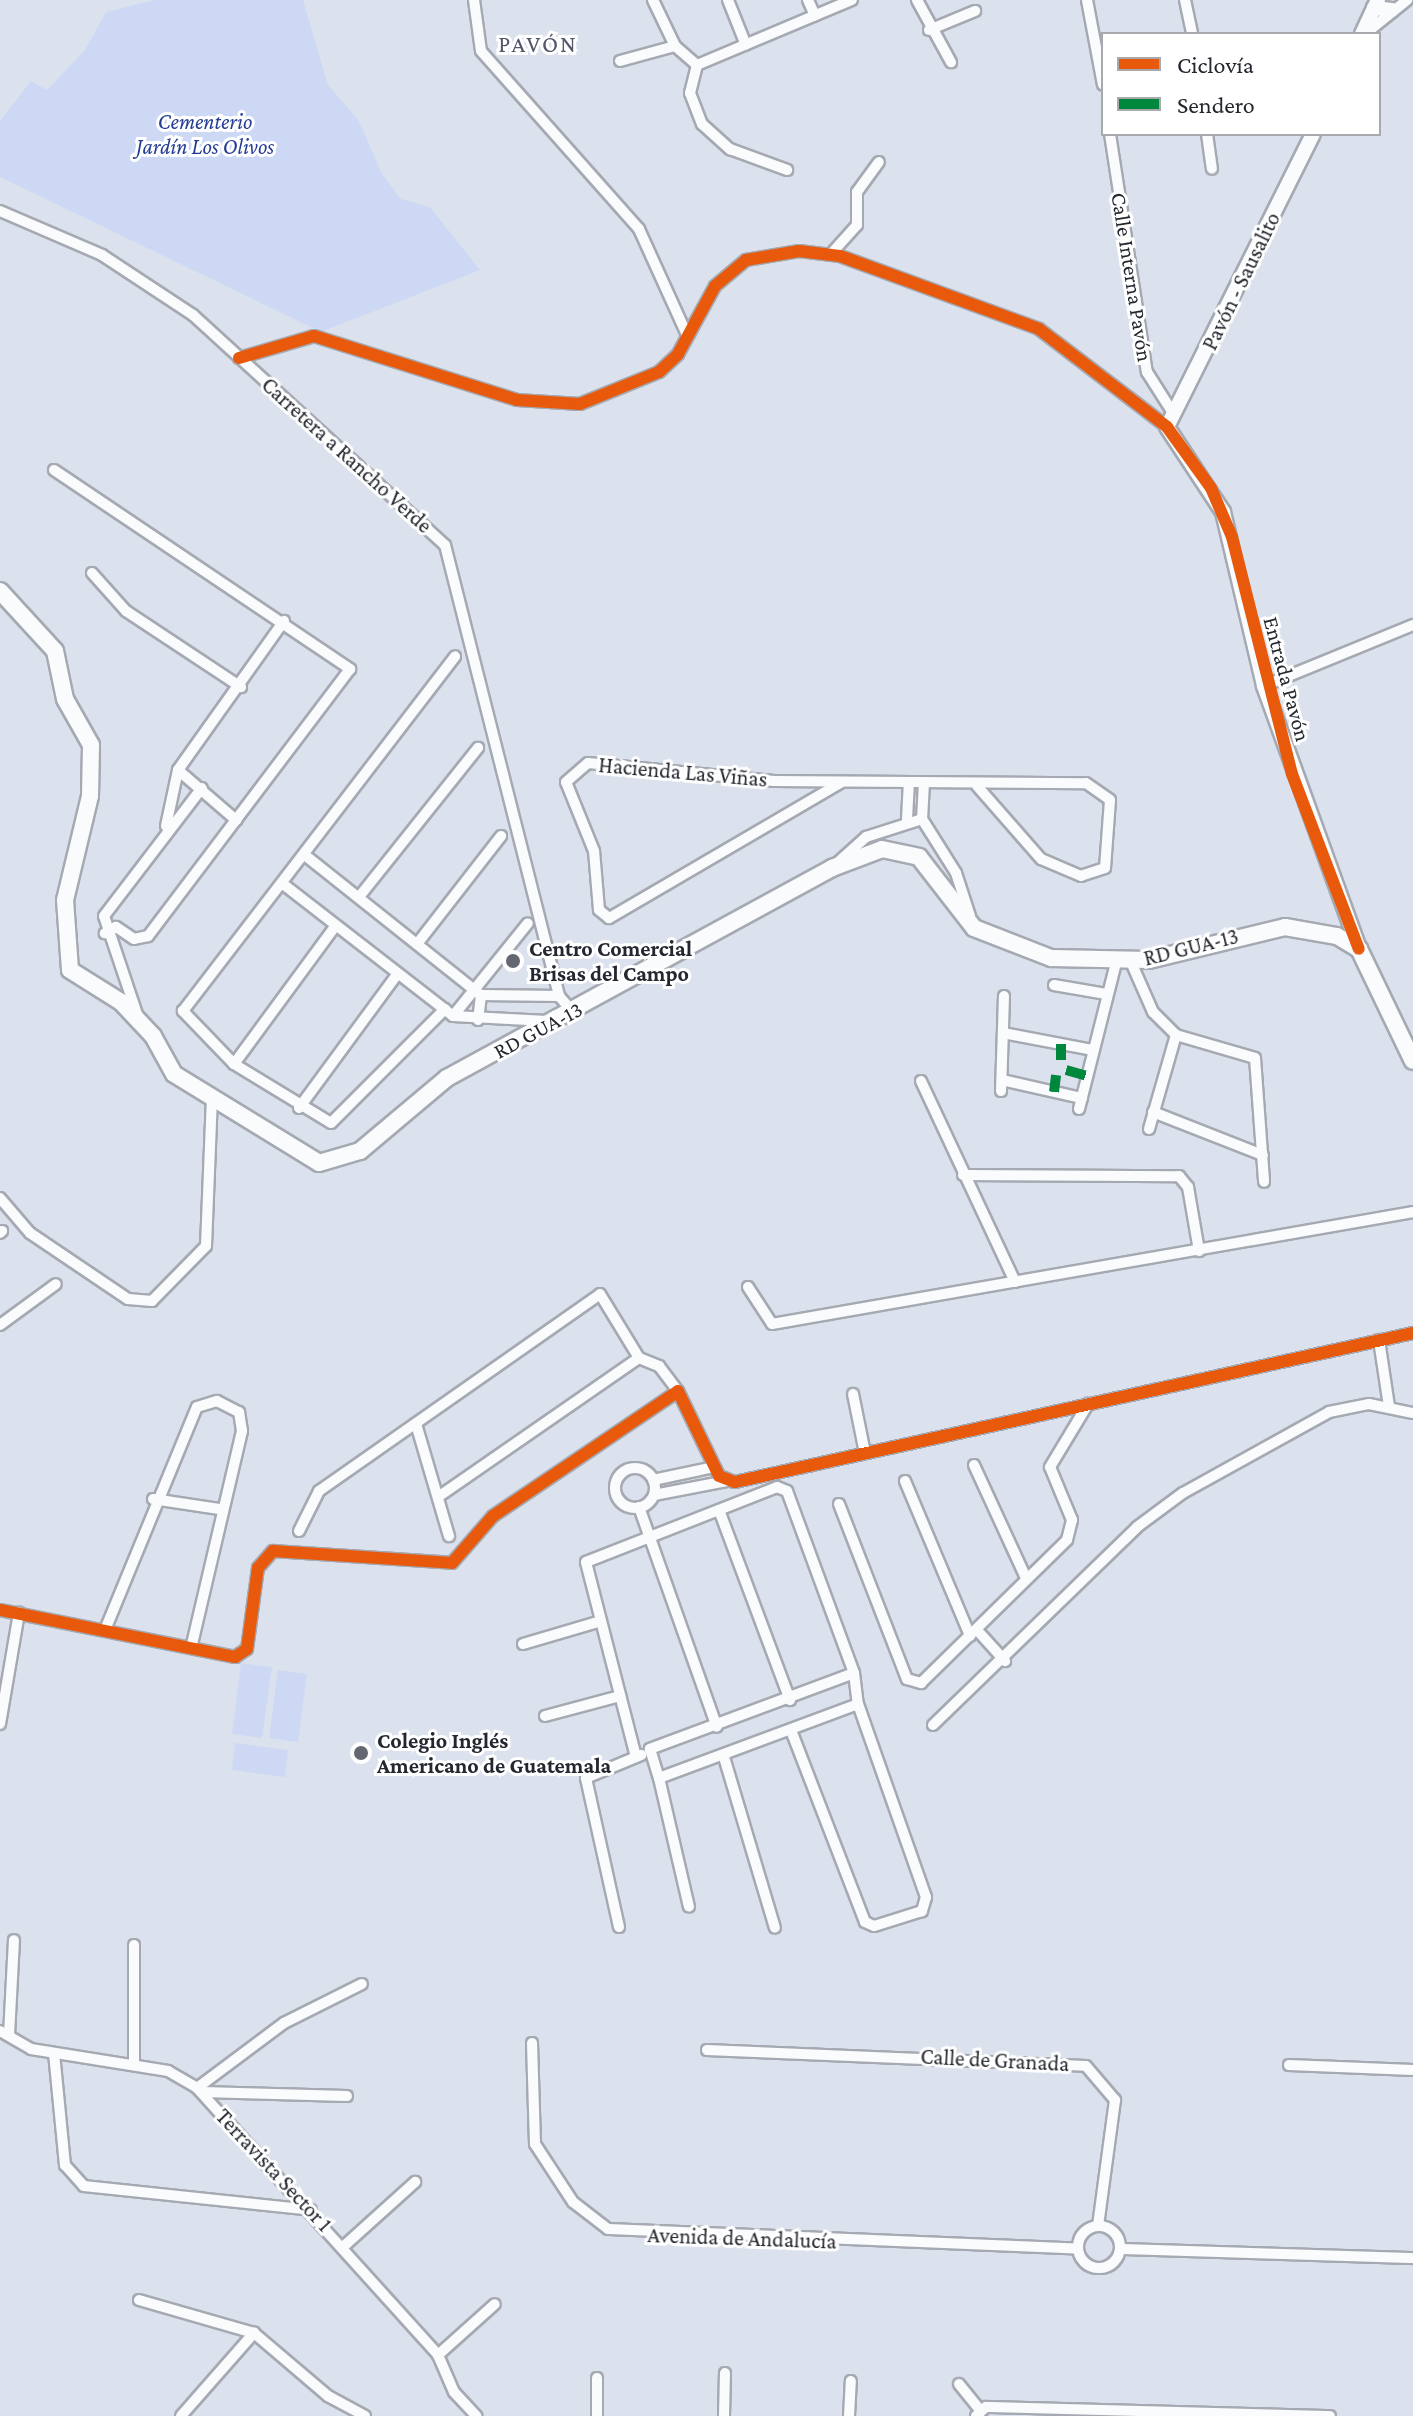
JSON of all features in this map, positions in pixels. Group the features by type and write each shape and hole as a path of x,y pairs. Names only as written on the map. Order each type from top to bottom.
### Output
{"main road":[{"name":"RD GUA-13","path":"0,591 55,651 65,699 91,745 90,796 65,900 70,970 140,1021 174,1074 300,1154 342,1162 447,1078 557,1022 832,868 872,851 908,852 935,872 974,928 1051,958 1123,962 1285,927 1326,932 1359,949"},
{"path":"1359,949 1413,1061"}],"street":[{"path":"474,0 481,51 639,229 687,335"},
{"path":"653,0 675,46 697,65"},
{"path":"728,0 746,45"},
{"path":"808,0 815,16"},
{"path":"697,65 852,0"},
{"path":"917,0 929,30 951,62"},
{"path":"1087,0 1101,74"},
{"path":"1185,0 1192,32"},
{"path":"1365,32 1407,0"},
{"path":"1364,32 1376,4 1392,10"},
{"path":"929,30 975,11"},
{"path":"620,61 675,46"},
{"path":"697,65 690,93 702,124 730,149 787,170"},
{"name":"Calle Interna Pavón","path":"1110,136 1147,372 1170,420"},
{"path":"1207,136 1212,169"},
{"name":"Pavón - Sausalito","path":"1170,420 1312,136"},
{"path":"830,255 857,225 857,192 879,162"},
{"name":"Carretera a Rancho Verde","path":"0,211 102,255 193,315 431,529 456,565 559,996 573,1012"},
{"path":"239,358 314,336 543,406 618,393 659,372 687,335 715,286 746,260 799,251 830,255 1039,329 1170,420"},
{"name":"Entrada Pavón","path":"1170,420 1223,512 1264,686 1359,949"},
{"path":"54,470 284,621 350,669 148,936 134,939 116,927 105,933"},
{"path":"92,573 126,611 241,687"},
{"path":"166,828 178,770 241,687 284,621"},
{"path":"1264,686 1413,625"},
{"path":"455,656 306,856 184,1008 186,1020 234,1064 299,1108 327,1123 342,1119 449,1013 478,992 528,923"},
{"path":"359,897 478,748"},
{"name":"Hacienda Las Viñas","path":"842,782 609,918 599,910 594,851 566,782 588,763 842,782 1100,786 1111,806 1105,868 1081,876 1041,859 977,786"},
{"path":"178,770 236,820"},
{"path":"907,819 909,782"},
{"path":"924,782 922,819 956,873 974,928"},
{"path":"140,1021 105,933 118,888 202,788"},
{"path":"832,868 846,850 907,819 922,819"},
{"path":"417,944 501,836"},
{"path":"306,856 478,992 559,996"},
{"path":"283,884 449,1013 478,1020 557,1022"},
{"path":"234,1064 336,925"},
{"path":"1004,996 1002,1085 1081,1104 1106,994 1123,962"},
{"path":"1123,962 1153,1012 1176,1035 1255,1058 1264,1182"},
{"path":"299,1108 398,973"},
{"path":"1054,985 1106,994"},
{"path":"478,992 478,1020"},
{"path":"1003,1033 1093,1050"},
{"path":"1149,1129 1176,1035"},
{"path":"921,1081 1015,1282"},
{"path":"0,1198 30,1233 128,1299 152,1301 206,1246 212,1099"},
{"path":"1153,1112 1263,1155"},
{"path":"963,1175 1179,1176 1188,1187 1199,1251"},
{"path":"748,1287 772,1324 1413,1212"},
{"path":"0,1325 56,1284"},
{"path":"299,1531 319,1491 600,1294 639,1358 659,1366 678,1391 714,1467 727,1481"},
{"path":"639,1507 654,1495 865,1453 1413,1333"},
{"path":"1379,1340 1389,1406"},
{"path":"438,1497 639,1358"},
{"path":"0,1610 191,1648 242,1655 258,1568 273,1551 441,1567 455,1562 493,1516 678,1391"},
{"path":"853,1394 865,1453"},
{"path":"105,1630 153,1499 197,1407 217,1401 242,1418 219,1509 191,1648"},
{"path":"839,1504 910,1684 921,1683 1071,1533 1050,1467 1088,1404"},
{"path":"933,1725 1005,1661 1137,1527 1183,1493 1313,1419 1389,1406 1413,1413"},
{"path":"416,1424 449,1536"},
{"path":"974,1465 1026,1578"},
{"path":"653,1480 714,1467"},
{"path":"639,1507 621,1503 617,1478 640,1469 653,1480 654,1495"},
{"path":"905,1481 974,1633 1005,1661"},
{"path":"636,1757 588,1557 653,1540 771,1488 787,1491 854,1673 858,1704 926,1897 922,1911 874,1926 865,1922 792,1733"},
{"path":"153,1499 219,1509"},
{"path":"639,1507 717,1727"},
{"path":"719,1510 790,1700"},
{"path":"0,1724 4,1666 19,1613"},
{"path":"523,1644 601,1621"},
{"path":"689,1907 651,1753 654,1743 717,1727 854,1673"},
{"path":"545,1716 620,1696"},
{"path":"659,1778 792,1733 858,1704"},
{"path":"619,1927 586,1778 651,1753"},
{"path":"724,1757 775,1928"},
{"path":"5,2033 14,1940"},
{"path":"134,1945 134,2063"},
{"path":"200,2090 284,2023 362,1984"},
{"name":"Terravista Sector 1","path":"5,2033 54,2053 134,2063 200,2090 344,2246 438,2355 454,2392 476,2416"},
{"name":"Avenida de Andalucía","path":"532,2043 535,2144 573,2202 608,2229 1077,2249"},
{"name":"Calle de Granada","path":"707,2050 1086,2066 1115,2100 1098,2226"},
{"path":"54,2053 65,2165 84,2186 311,2210"},
{"path":"1289,2065 1413,2070"},
{"path":"200,2090 347,2096"},
{"path":"344,2246 415,2182"},
{"path":"1120,2249 1111,2230 1098,2226 1084,2232 1077,2249 1083,2262 1102,2268 1120,2249 1413,2258"},
{"path":"139,2300 254,2333 328,2396 365,2416"},
{"path":"438,2355 495,2304"},
{"path":"181,2416 254,2333"},
{"path":"724,2416 725,2373"},
{"path":"597,2378 597,2416"},
{"path":"849,2416 851,2381"},
{"path":"959,2384 978,2413 1330,2416"}],"green space":[{"name":"Cementerio Jardín Los Olivos","path":"154,0 303,0 328,85 359,121 382,174 401,199 430,207 480,270 321,332 0,177 0,121 31,81 47,90 85,50 106,12"},
{"path":"241,1663 272,1667 262,1738 232,1734"},
{"path":"278,1670 307,1674 298,1742 269,1738"},
{"path":"235,1743 288,1750 285,1777 232,1770"}],"marked path":[{"path":"1061,1044 1061,1060"},
{"path":"1066,1070 1087,1076"},
{"path":"1054,1092 1056,1075"}],"cycle path":[{"path":"239,358 314,336 517,400 580,404 659,372 678,354 715,286 746,260 799,251 840,256 1039,329 1167,427 1211,488 1232,537 1292,774 1359,949"},
{"path":"0,1610 235,1657 247,1649 258,1568 273,1551 452,1563 493,1516 678,1391 719,1476 735,1482 1413,1333"}],"place":[{"name":"Centro Comercial Brisas del Campo","path":"513,961"},
{"name":"Colegio Inglés Americano de Guatemala","path":"361,1753"}],"district":[{"name":"PAVÓN","path":"538,44"}]}
